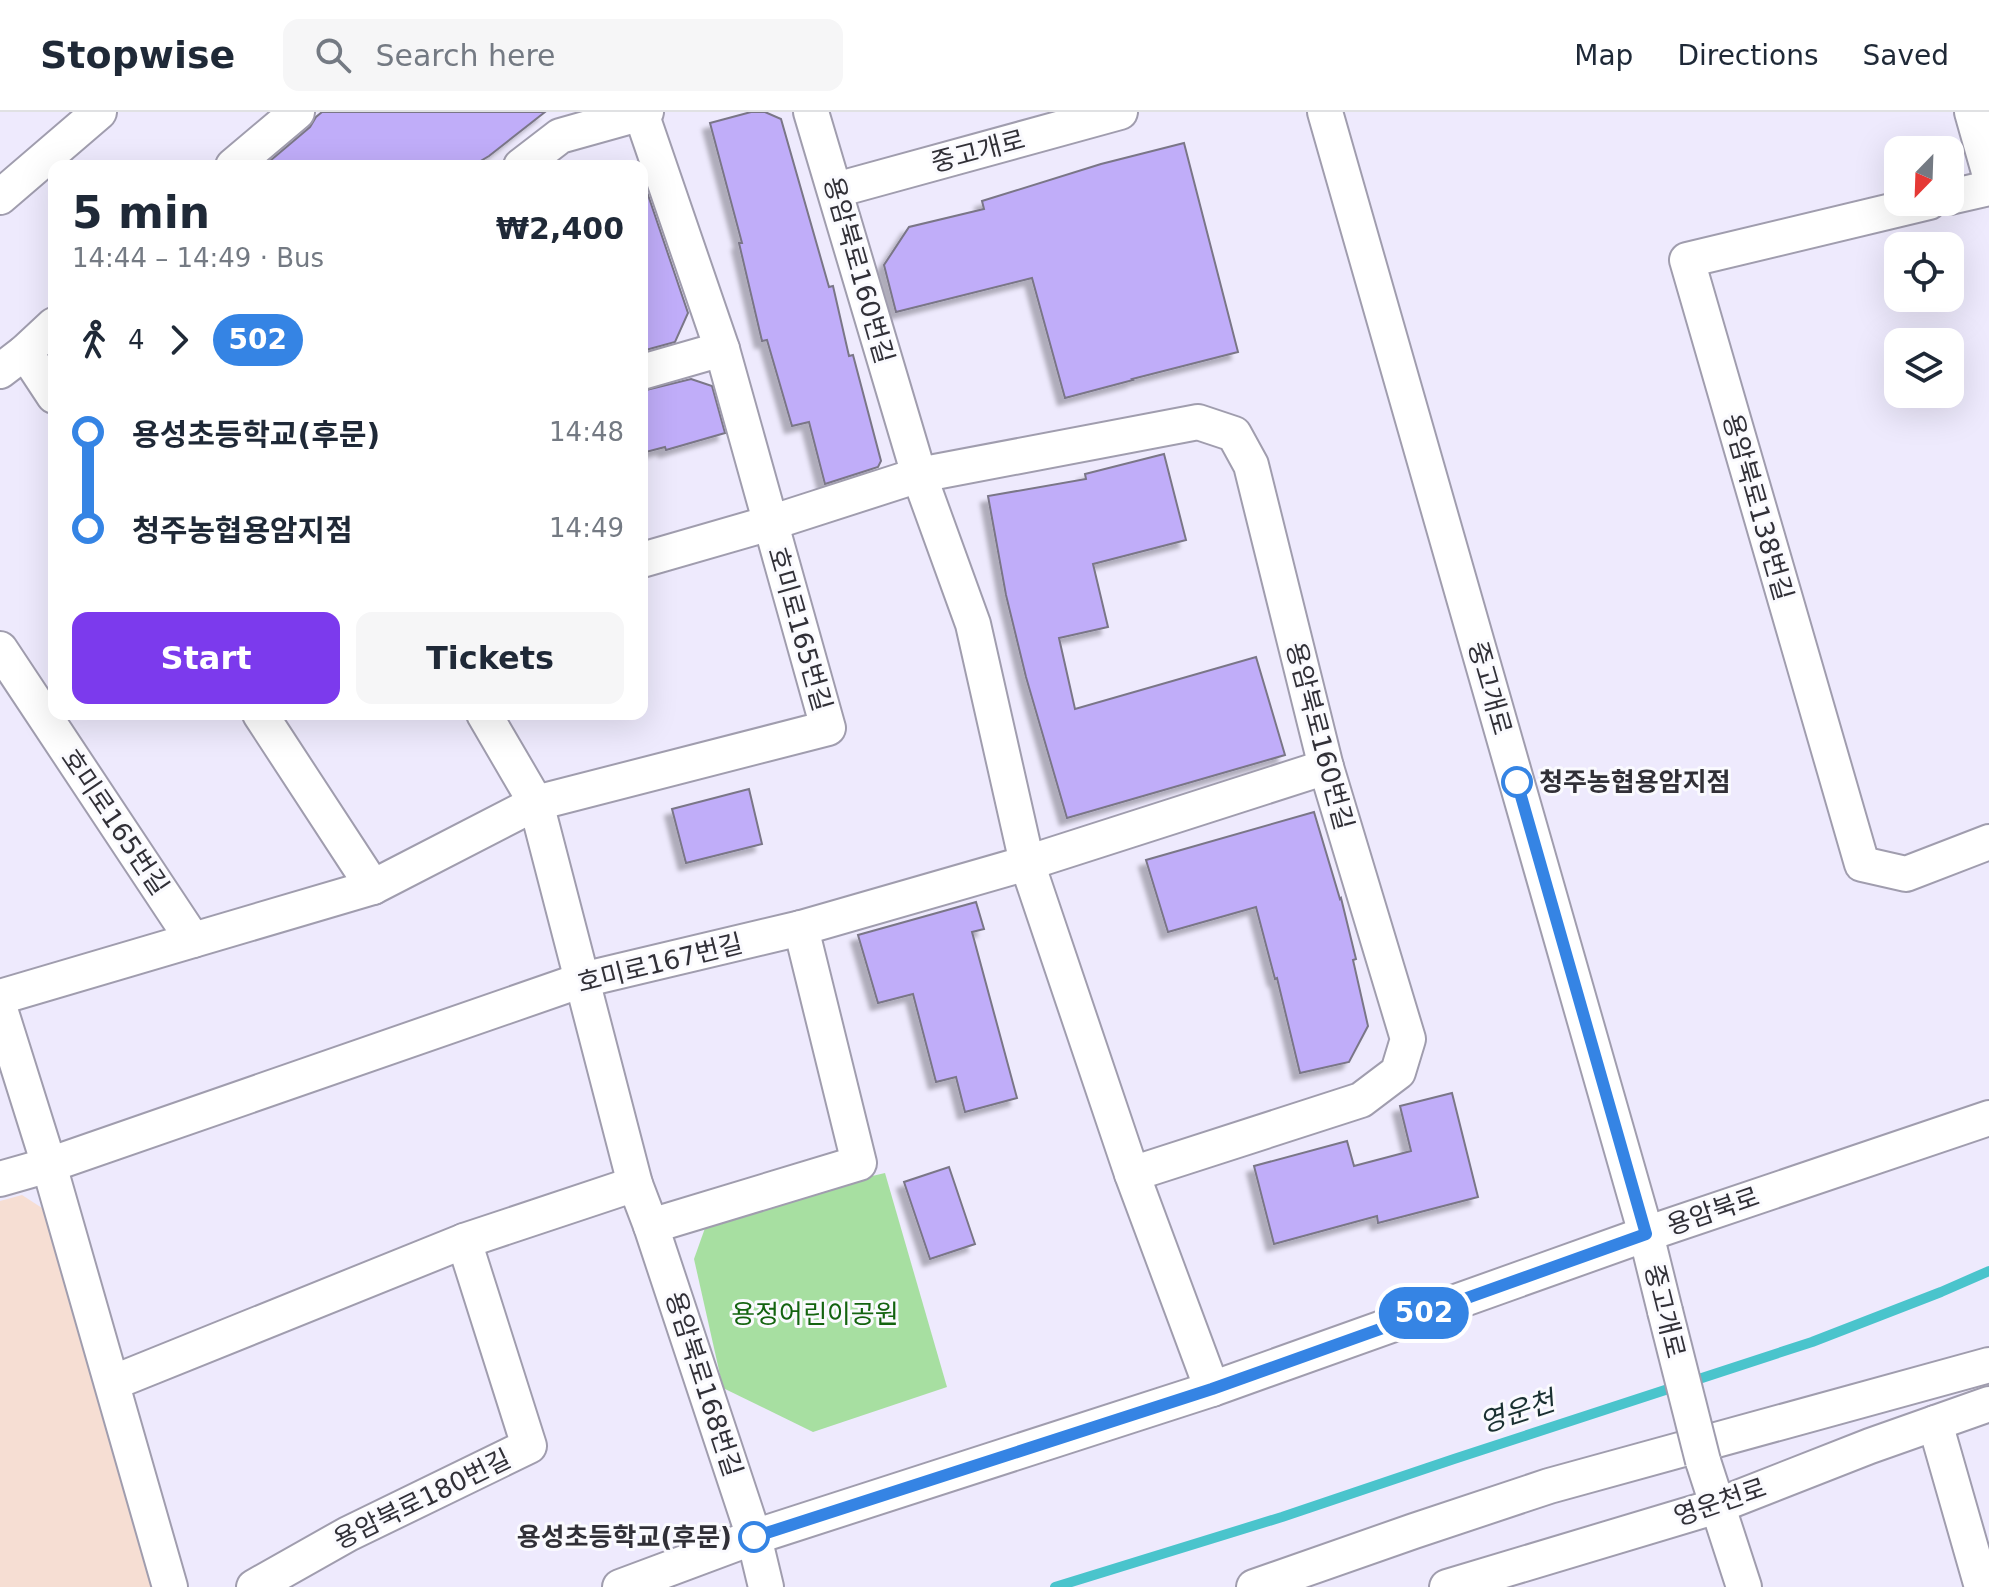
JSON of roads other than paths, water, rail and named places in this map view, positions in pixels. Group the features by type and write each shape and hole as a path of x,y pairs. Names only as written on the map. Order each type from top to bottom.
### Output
{"street":[{"path":"0,172 68,112"},
{"path":"0,197 99,112"},
{"path":"240,160 297,112"},
{"name":"용암북로160번길","path":"811,112 919,475 973,624 1027,863 1132,1174 1212,1389"},
{"name":"중고개로","path":"836,190 1120,112"},
{"name":"중고개로","path":"1325,112 1646,1234 1703,1461 1744,1587"},
{"path":"1972,112 1989,172"},
{"path":"529,160 560,136 644,113"},
{"name":"호미로165번길","path":"0,997 373,887 536,803 828,728 722,349 644,113"},
{"path":"1964,194 1989,188"},
{"name":"용암북로138번길","path":"1884,213 1687,260 1862,864 1906,874 1989,842"},
{"path":"48,330 12,361 48,391"},
{"path":"648,370 722,349"},
{"name":"용암북로160번길","path":"919,475 1198,422 1234,434 1251,465 1326,767 1408,1039 1398,1072 1361,1100 1132,1174"},
{"path":"648,558 919,475"},
{"name":"호미로165번길","path":"0,649 193,940"},
{"path":"264,720 373,887"},
{"name":"용암북로168번길","path":"488,720 536,803 635,1184 754,1537 766,1587"},
{"name":"호미로167번길","path":"0,1179 49,1165 582,980 801,928 1027,863 1326,767"},
{"path":"651,1226 859,1163 801,928"},
{"path":"0,1009 49,1165 170,1587"},
{"name":"용암북로","path":"620,1587 754,1537 1212,1389 1646,1234 1989,1118"},
{"path":"112,1383 464,1241 635,1184"},
{"name":"용암북로180번길","path":"254,1587 348,1534 529,1446 464,1241"},
{"path":"1254,1587 1549,1486 1989,1365"},
{"name":"영운천로","path":"1447,1587 1509,1578 1717,1506 1870,1446 1989,1404"},
{"path":"1935,1423 1982,1587"}],"waterway":[{"name":"영운천","path":"1055,1587 1282,1517 1812,1342 1989,1271"}],"place":[{"name":"청주농협용암지점","path":"1517,782"},
{"name":"용성초등학교(후문)","path":"754,1537"}],"park label":[{"name":"용정어린이공원","path":"815,1314"}]}
